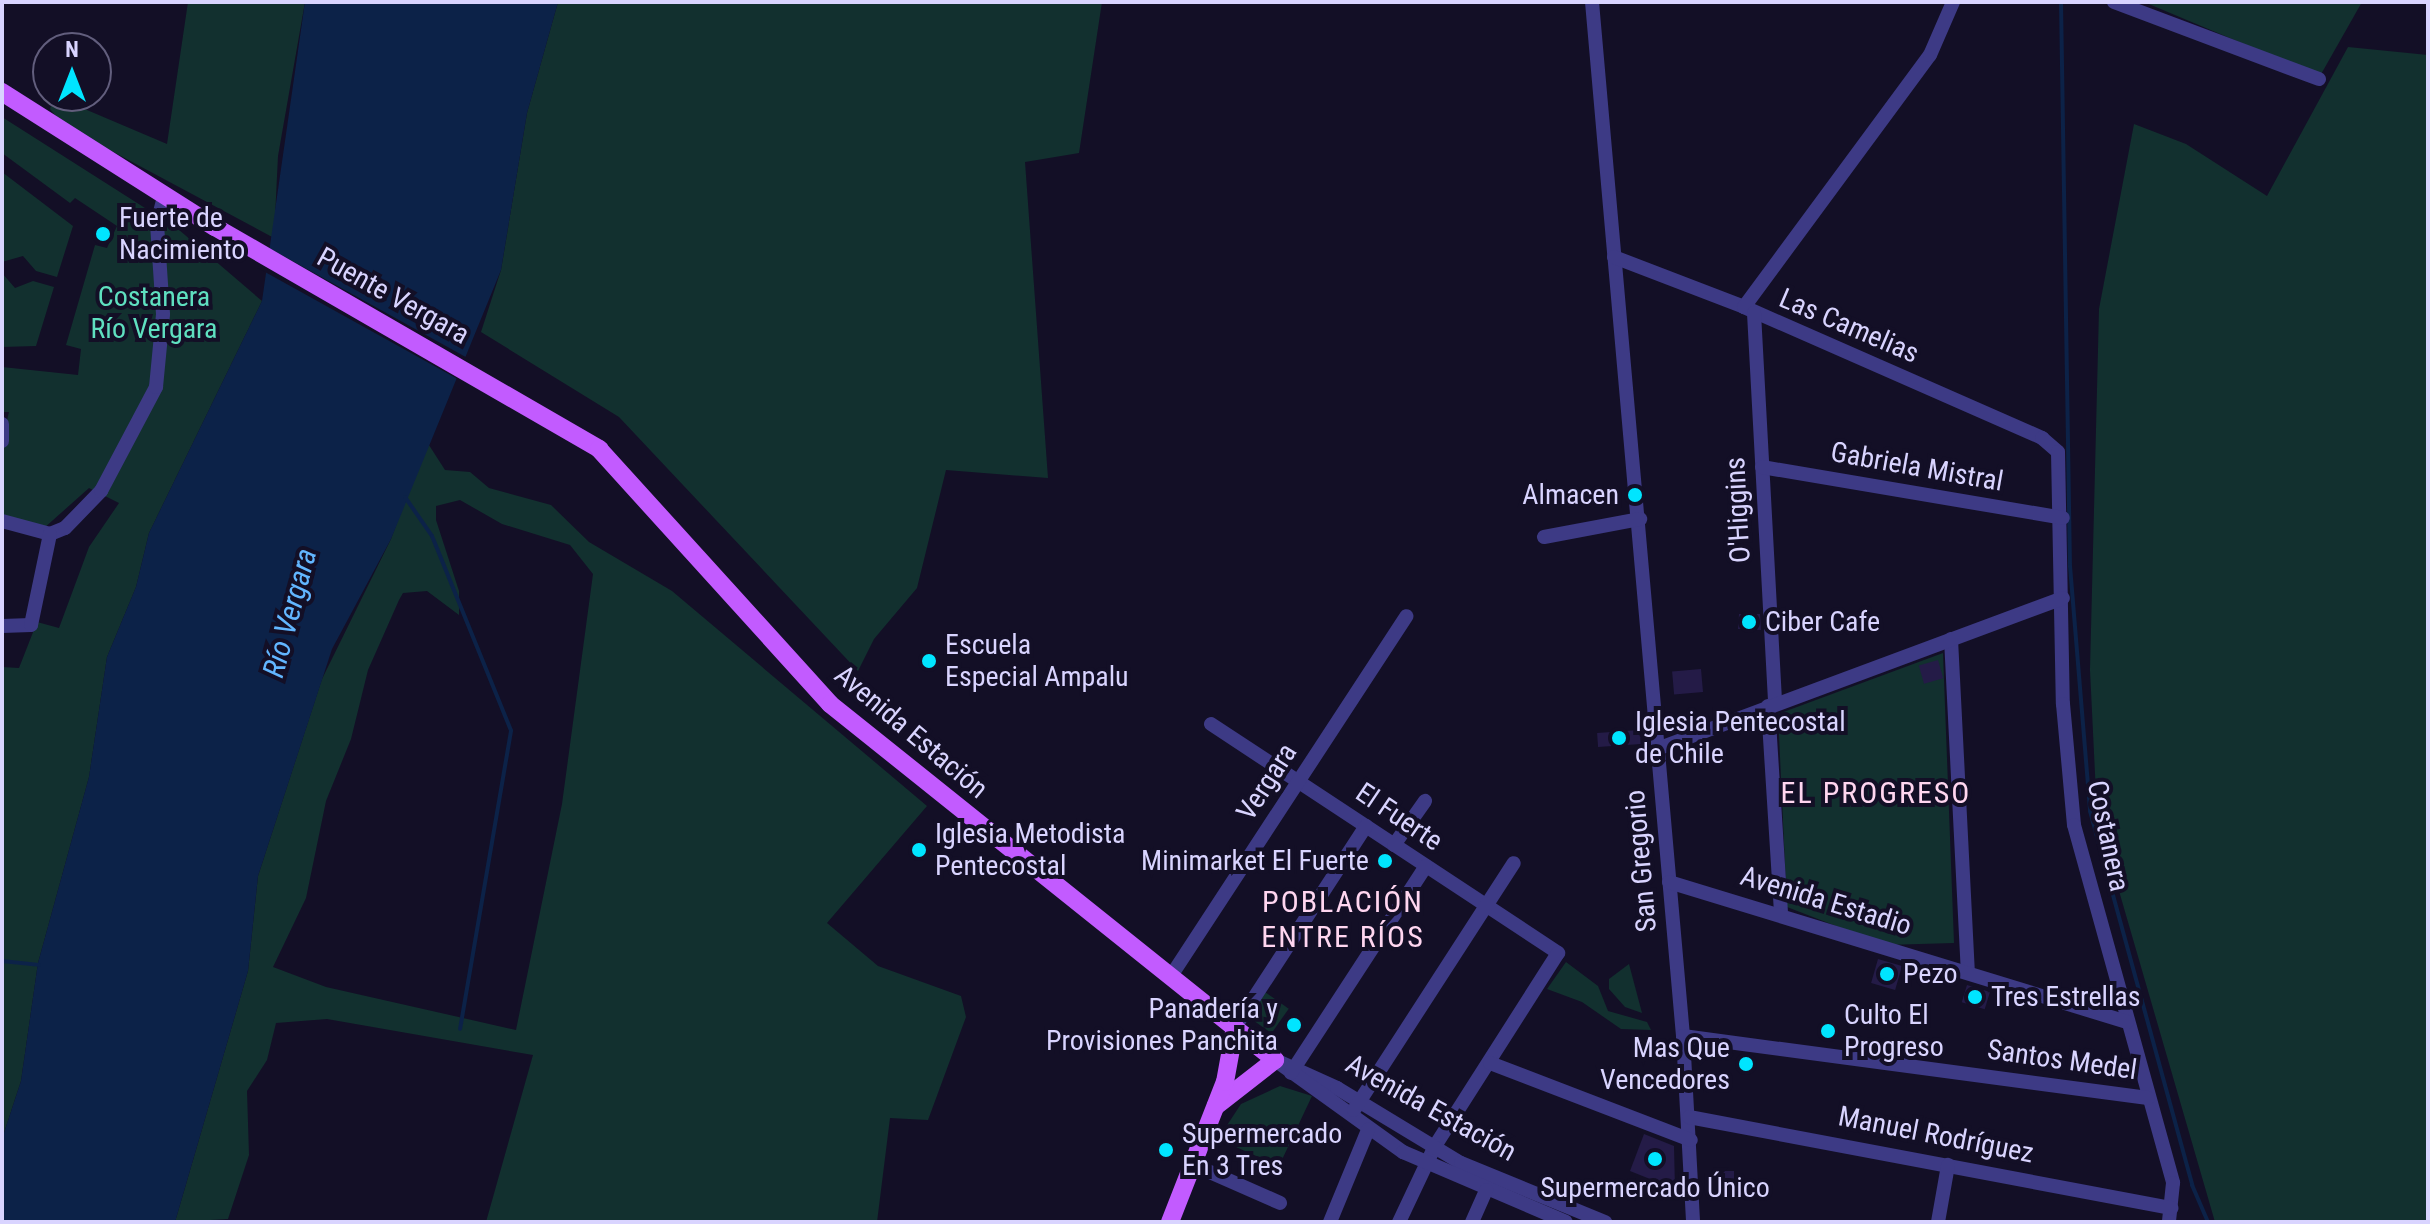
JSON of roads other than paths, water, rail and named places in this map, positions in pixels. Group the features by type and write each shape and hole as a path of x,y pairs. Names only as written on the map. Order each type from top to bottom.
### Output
{"main road":[{"name":"Puente Vergara","path":"2,92 215,227 544,413"},
{"name":"Avenida Estación","path":"544,413 616,465 830,704 1275,1060"},
{"path":"1170,1222 1216,1106 1235,1027"},
{"path":"1216,1106 1275,1060"}],"street":[{"name":"San Gregorio","path":"1592,2 1640,519 1683,1036 1691,1140 1693,1222"},
{"path":"1749,310 1930,55 1953,2"},
{"path":"2114,2 2319,79"},
{"path":"2,521 50,534 65,528 101,491 156,387 163,314 157,223 164,196"},
{"name":"Las Camelias","path":"1614,257 1749,310 2042,438 2058,452"},
{"name":"O'Higgins","path":"1749,310 1762,467 1781,914"},
{"path":"2,441 3,425"},
{"name":"Costanera","path":"2058,452 2063,518 2065,734 2074,825 2173,1183 2171,1215"},
{"name":"Gabriela Mistral","path":"1762,467 2063,518"},
{"path":"1544,537 1640,519"},
{"path":"2,626 31,625 50,534"},
{"path":"1657,749 2063,598"},
{"name":"Vergara","path":"1171,976 1407,616"},
{"path":"1951,639 1968,971"},
{"name":"El Fuerte","path":"1211,724 1558,953 1490,1063"},
{"path":"1394,845 1425,801"},
{"path":"1235,1027 1366,826"},
{"path":"1351,1118 1514,863"},
{"path":"1292,1070 1426,866"},
{"name":"Avenida Estadio","path":"1669,882 2127,1022"},
{"name":"Santos Medel","path":"1683,1036 2148,1098"},
{"name":"Avenida Estación","path":"1275,1060 1359,1102 1434,1148 1605,1222"},
{"path":"1399,1222 1425,1163 1490,1063 1691,1140"},
{"name":"Avenida Estación","path":"1292,1070 1368,1130 1425,1163 1546,1218 1566,1222"},
{"name":"Manuel Rodríguez","path":"1689,1117 1948,1165 2171,1215"},
{"path":"1330,1222 1368,1130"},
{"path":"1194,1165 1280,1203"},
{"path":"1938,1222 1948,1165"},
{"path":"1472,1222 1486,1190"}],"water":[{"name":"Río Vergara","path":"305,2 558,2 527,113 501,270 391,539 332,649 258,876 248,971 175,1222 2,1222 2,1139 21,1081 38,963 89,777 107,657 136,587 149,533 262,301"}],"waterway":[{"path":"2061,2 2070,566 2090,811 2192,1185 2208,1222"},
{"path":"405,497 432,536 511,731 460,1029"},
{"path":"2,961 39,965"}],"place":[{"name":"Fuerte de Nacimiento","path":"103,234"},
{"name":"Almacen","path":"1635,495"},
{"name":"Ciber Cafe","path":"1749,622"},
{"name":"Escuela Especial Ampalu","path":"929,661"},
{"name":"Iglesia Pentecostal de Chile","path":"1619,738"},
{"name":"Iglesia Metodista Pentecostal","path":"919,850"},
{"name":"Minimarket El Fuerte","path":"1385,861"},
{"name":"Pezo","path":"1887,974"},
{"name":"Tres Estrellas","path":"1975,997"},
{"name":"Panadería y Provisiones Panchita","path":"1294,1025"},
{"name":"Culto El Progreso","path":"1828,1031"},
{"name":"Mas Que Vencedores","path":"1746,1064"},
{"name":"Supermercado En 3 Tres","path":"1166,1150"},
{"name":"Supermercado Único","path":"1655,1159"}],"district":[{"name":"EL PROGRESO","path":"1876,793"},
{"name":"POBLACIÓN ENTRE RÍOS","path":"1343,919"}],"park label":[{"name":"Costanera Río Vergara","path":"154,313"}]}
